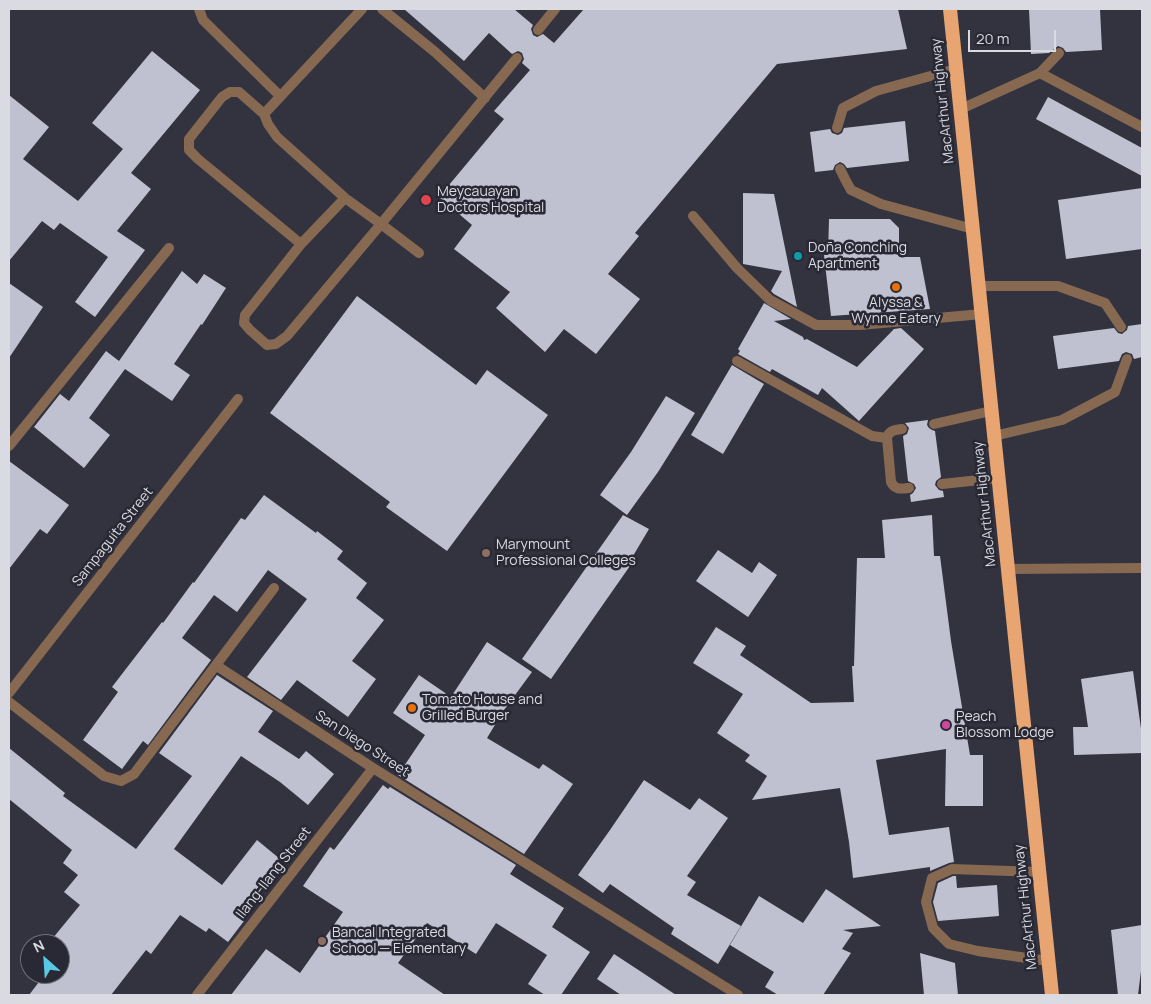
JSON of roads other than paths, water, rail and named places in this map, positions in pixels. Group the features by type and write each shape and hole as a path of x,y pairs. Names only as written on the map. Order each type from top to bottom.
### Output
{"highway":[{"name":"MacArthur Highway","path":"950,9 1052,995"}],"street":[{"path":"199,9 203,20 280,96"},
{"path":"264,114 362,9"},
{"path":"382,9 435,52 485,98"},
{"path":"538,30 555,9"},
{"path":"960,109 1040,73 1059,53"},
{"path":"345,198 301,244 245,315 244,323 267,345 276,344 287,336 382,224 517,58"},
{"path":"837,128 843,108 876,91 956,69"},
{"path":"1040,73 1142,127"},
{"path":"301,244 189,150 189,139 222,97 230,92 239,92 264,114 277,137 345,198 419,253"},
{"path":"840,169 852,190 881,204 973,229"},
{"path":"693,216 737,268 770,300 816,325 860,326 982,314"},
{"path":"9,446 169,248"},
{"path":"979,286 1058,286 1104,303 1121,327"},
{"path":"994,436 1062,420 1115,392 1127,360"},
{"path":"737,361 872,436 887,438"},
{"name":"Sampaguita Street","path":"9,693 238,399"},
{"path":"934,424 991,410"},
{"path":"902,429 892,431 888,434 887,438 891,482 898,489 909,488"},
{"path":"942,484 998,478"},
{"path":"1008,569 1142,568"},
{"path":"9,702 104,776 120,781 134,774 274,588"},
{"name":"San Diego Street","path":"217,666 373,768 738,995"},
{"name":"Ilang-Ilang Street","path":"197,995 373,768"},
{"path":"1039,872 952,868 932,878 926,902 933,928 949,944 978,951 1048,961"}],"place":[{"name":"Meycauayan Doctors Hospital","path":"426,200"},
{"name":"Doña Conching Apartment","path":"798,256"},
{"name":"Alyssa & Wynne Eatery","path":"896,287"},
{"name":"Marymount Professional Colleges","path":"486,553"},
{"name":"Tomato House and Grilled Burger","path":"412,708"},
{"name":"Peach Blossom Lodge","path":"946,725"},
{"name":"Bancal Integrated School — Elementary","path":"322,941"}]}
